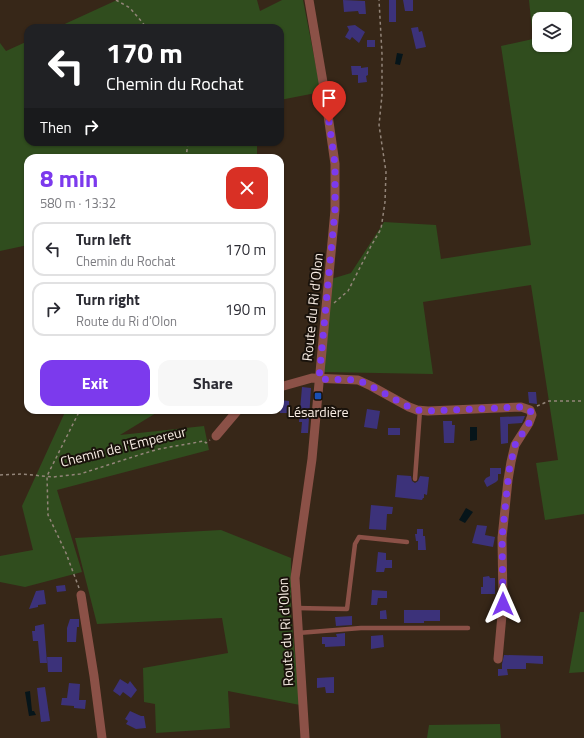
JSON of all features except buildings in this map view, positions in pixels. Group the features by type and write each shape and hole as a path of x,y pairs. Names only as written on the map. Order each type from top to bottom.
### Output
{"street":[{"name":"Route du Ri d'Olon","path":"305,738 295,578 312,459 335,210 335,164 326,94 309,0"},
{"path":"284,386 312,378 358,380 409,407 420,410 521,407 530,410 532,415 515,445 508,480 502,538 503,604 498,659"},
{"path":"216,436 235,414"},
{"path":"81,595 102,738"}],"lane":[{"path":"415,478 420,410"},
{"path":"296,608 348,608 356,544 359,537 407,542"},
{"path":"298,633 361,628 468,628"}],"path":[{"path":"116,0 130,8 143,24"},
{"path":"326,310 348,291 381,229 385,202 386,172 379,125 382,95 382,68 379,0"},
{"path":"530,410 550,401 584,401"},
{"path":"78,414 47,476 48,515 66,553 81,595"},
{"name":"Chemin de l'Empereur","path":"0,475 22,474 54,477 80,474 160,449 204,441 206,443 216,436"}],"green space":[{"path":"117,0 257,0 260,11 282,0 303,0 321,92 284,99 284,24 65,24"},
{"path":"529,0 584,0 584,514 545,520 536,463 558,460 531,285 423,302 433,374 323,372 331,279 351,273 384,222 436,225 441,259 531,245 501,46 532,39 532,52 572,52 572,12 532,12 532,29"},
{"path":"0,43 6,51 24,43 24,146 257,146 257,154 24,154 24,246 0,251"},
{"path":"64,414 154,414 120,435 204,426 209,450 57,490 82,572 25,587 0,582 0,556 33,550 22,506"},
{"path":"221,530 291,558 291,614 300,705 228,691 230,728 156,733 155,704 144,702 143,668 228,653 222,618 97,624 75,538"},
{"path":"580,612 584,612 584,672 569,673"},
{"path":"500,724 501,738 427,738 429,725"}],"shaded area":[{"path":"397,53 403,54 400,65 395,64"},
{"path":"470,427 477,427 477,440 470,441"},
{"path":"466,508 473,512 465,523 459,520"},
{"path":"30,691 32,711 34,711 36,715 29,716 25,692"}],"place":[{"name":"Lésardière","path":"318,396"}],"route":[{"path":"329,122 335,164 335,210 319,379 358,380 417,410 428,411 521,407 530,410 532,415 529,423 515,445 509,471 502,538 503,604"}]}
